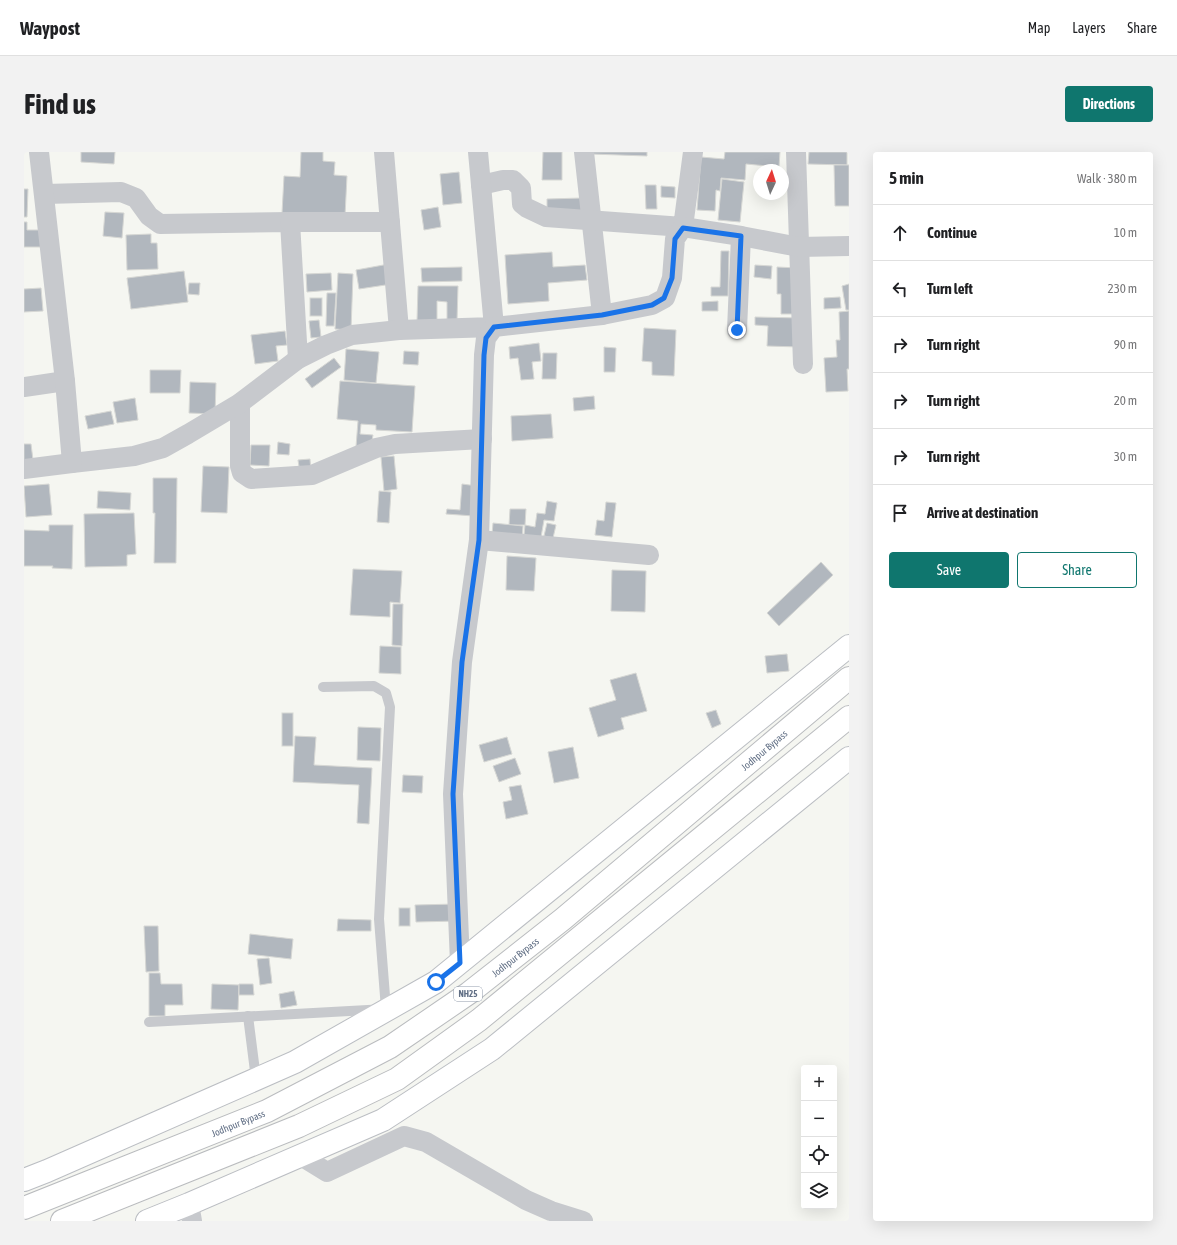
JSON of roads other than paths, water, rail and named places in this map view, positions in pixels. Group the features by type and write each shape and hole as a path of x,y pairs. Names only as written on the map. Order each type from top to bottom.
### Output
{"main road":[{"path":"24,1180 295,1062 436,982 849,646"},
{"name":"Jodhpur Bypass","path":"24,1208 267,1111 390,1047 469,993 563,919 849,678"},
{"name":"NH25","path":"62,1221 298,1126 397,1079 479,1020 849,717"},
{"path":"147,1221 190,1213 301,1156 384,1120 492,1049 849,758"}],"street":[{"path":"39,152 66,381 72,463"},
{"path":"384,152 399,330"},
{"path":"460,963 453,794 462,662 479,540 484,355 486,338 494,327 478,152"},
{"path":"584,152 602,315"},
{"path":"24,469 134,456 164,448 240,403 298,359 326,344 352,335 399,330 494,327 602,315 652,305 664,298 672,278 675,239 683,228 693,152"},
{"path":"796,152 804,364"},
{"path":"481,185 503,180 514,180 521,188 522,204 546,217 683,228 741,236 799,247 849,246"},
{"path":"45,194 121,192 136,198 149,216 160,224 390,222"},
{"path":"290,222 298,359"},
{"path":"737,330 741,236"},
{"path":"24,387 66,381"},
{"path":"240,403 240,466 242,473 251,479 312,475 376,448 395,444 482,439"},
{"path":"479,540 648,555"},
{"path":"301,1156 326,1172 404,1136 426,1142 526,1200 551,1211 583,1221"}],"lane":[{"path":"149,1022 386,1009 379,919 390,707 386,693 374,686 323,687"},
{"path":"248,1016 256,1079"}]}
